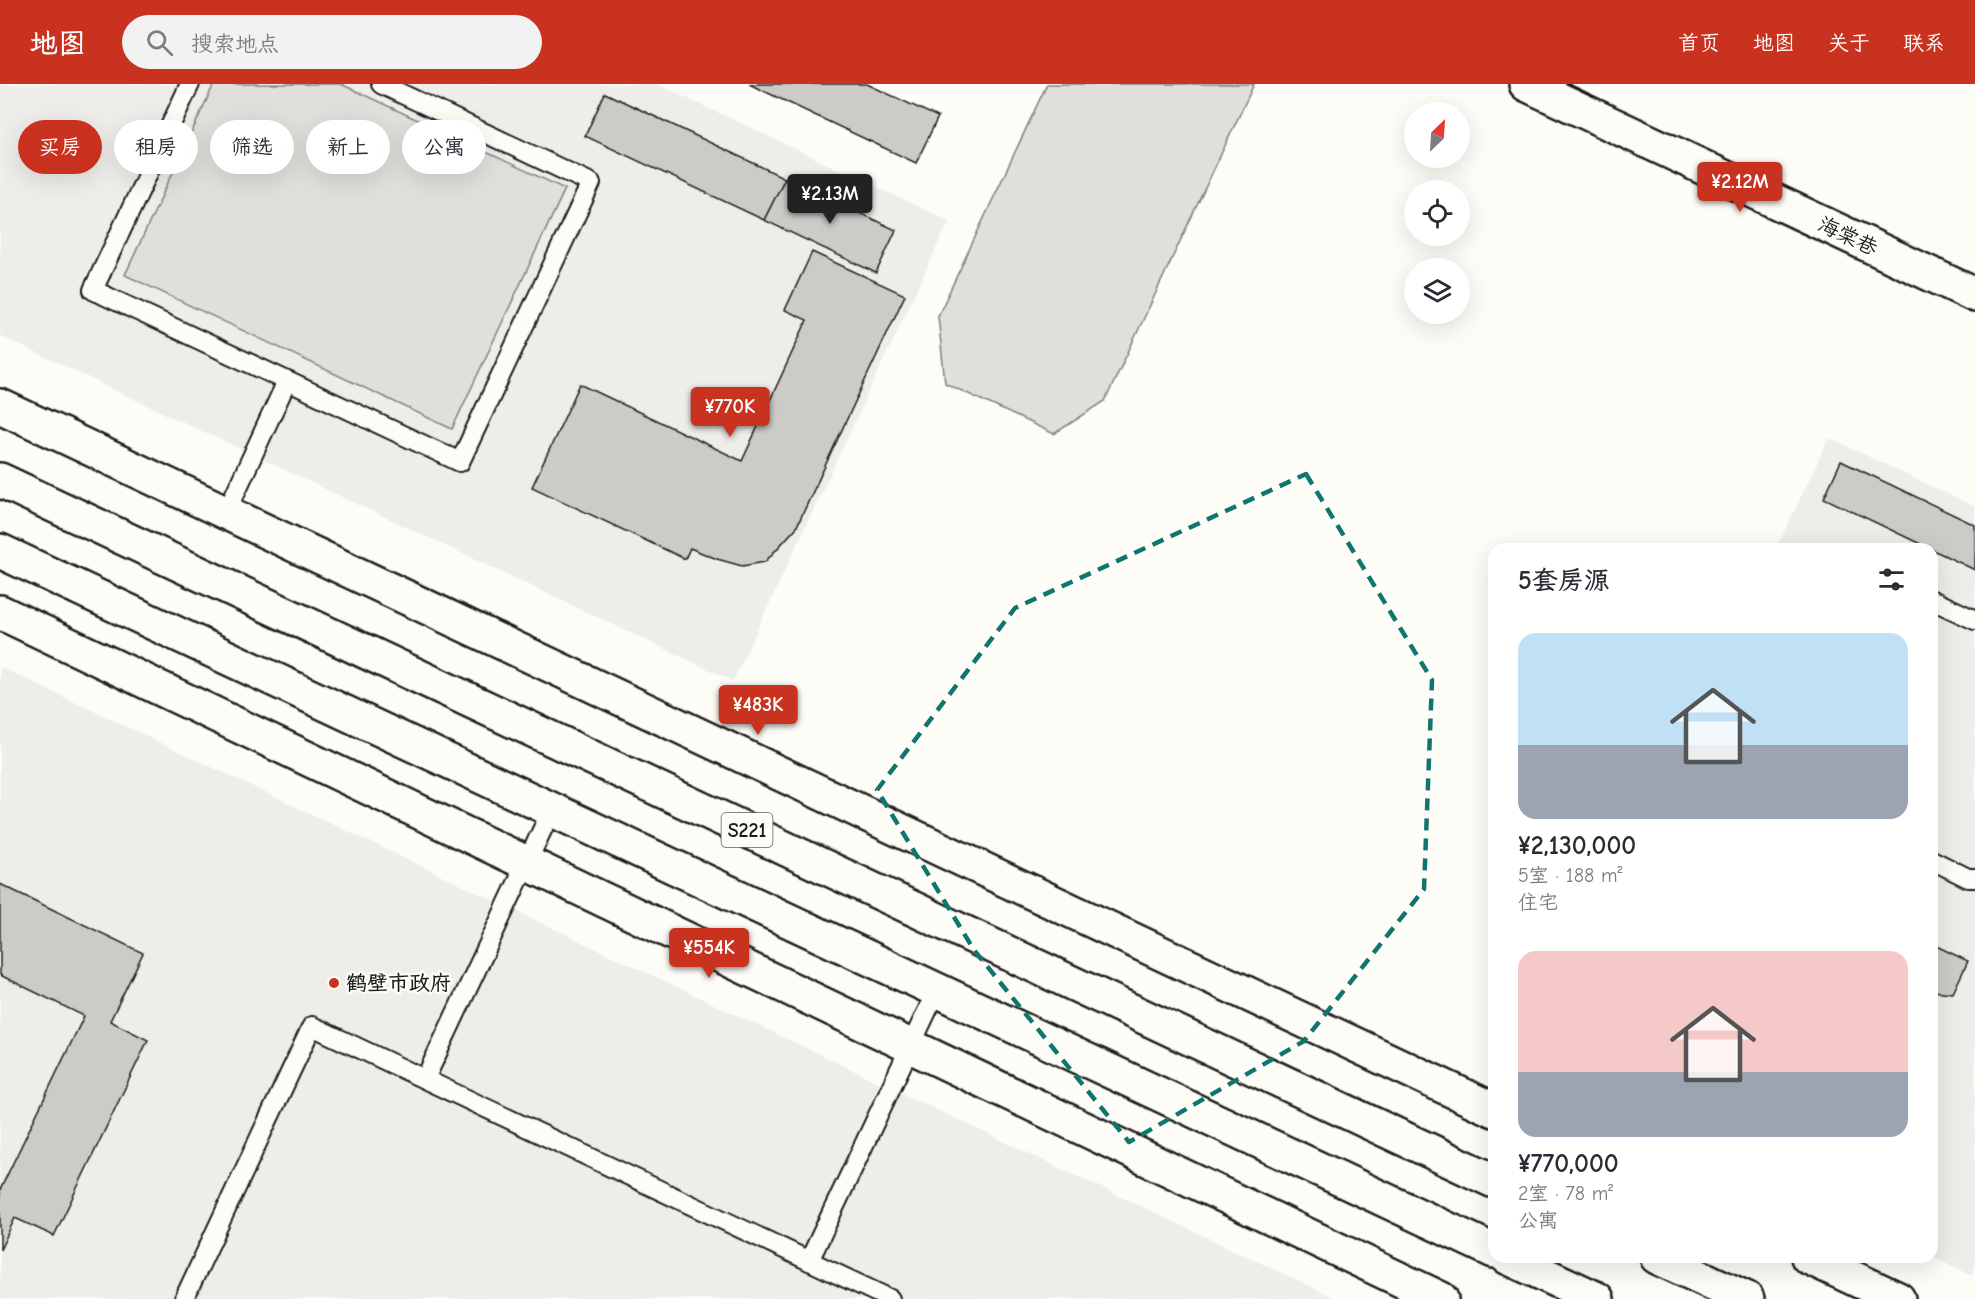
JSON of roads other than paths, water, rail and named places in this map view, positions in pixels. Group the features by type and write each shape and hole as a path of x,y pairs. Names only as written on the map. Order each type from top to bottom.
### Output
{"street":[{"name":"海棠巷","path":"1526,84 1975,295"},
{"path":"0,406 1488,1107"},
{"name":"S221","path":"0,480 1488,1177"},
{"path":"0,550 1488,1248"},
{"path":"0,612 1441,1299"},
{"path":"1520,1263 1597,1299"},
{"path":"1670,1263 1747,1299"},
{"path":"1821,1263 1898,1299"}],"lane":[{"path":"190,84 93,290 460,462 591,183 381,84"},
{"path":"226,513 287,381"},
{"path":"1938,603 1975,620"},
{"path":"425,1079 552,809"},
{"path":"1938,863 1968,878 1975,878"},
{"path":"809,1261 937,990"},
{"path":"184,1299 312,1026 890,1299"}],"place":[{"name":"鹤壁市政府","path":"334,983"}]}
